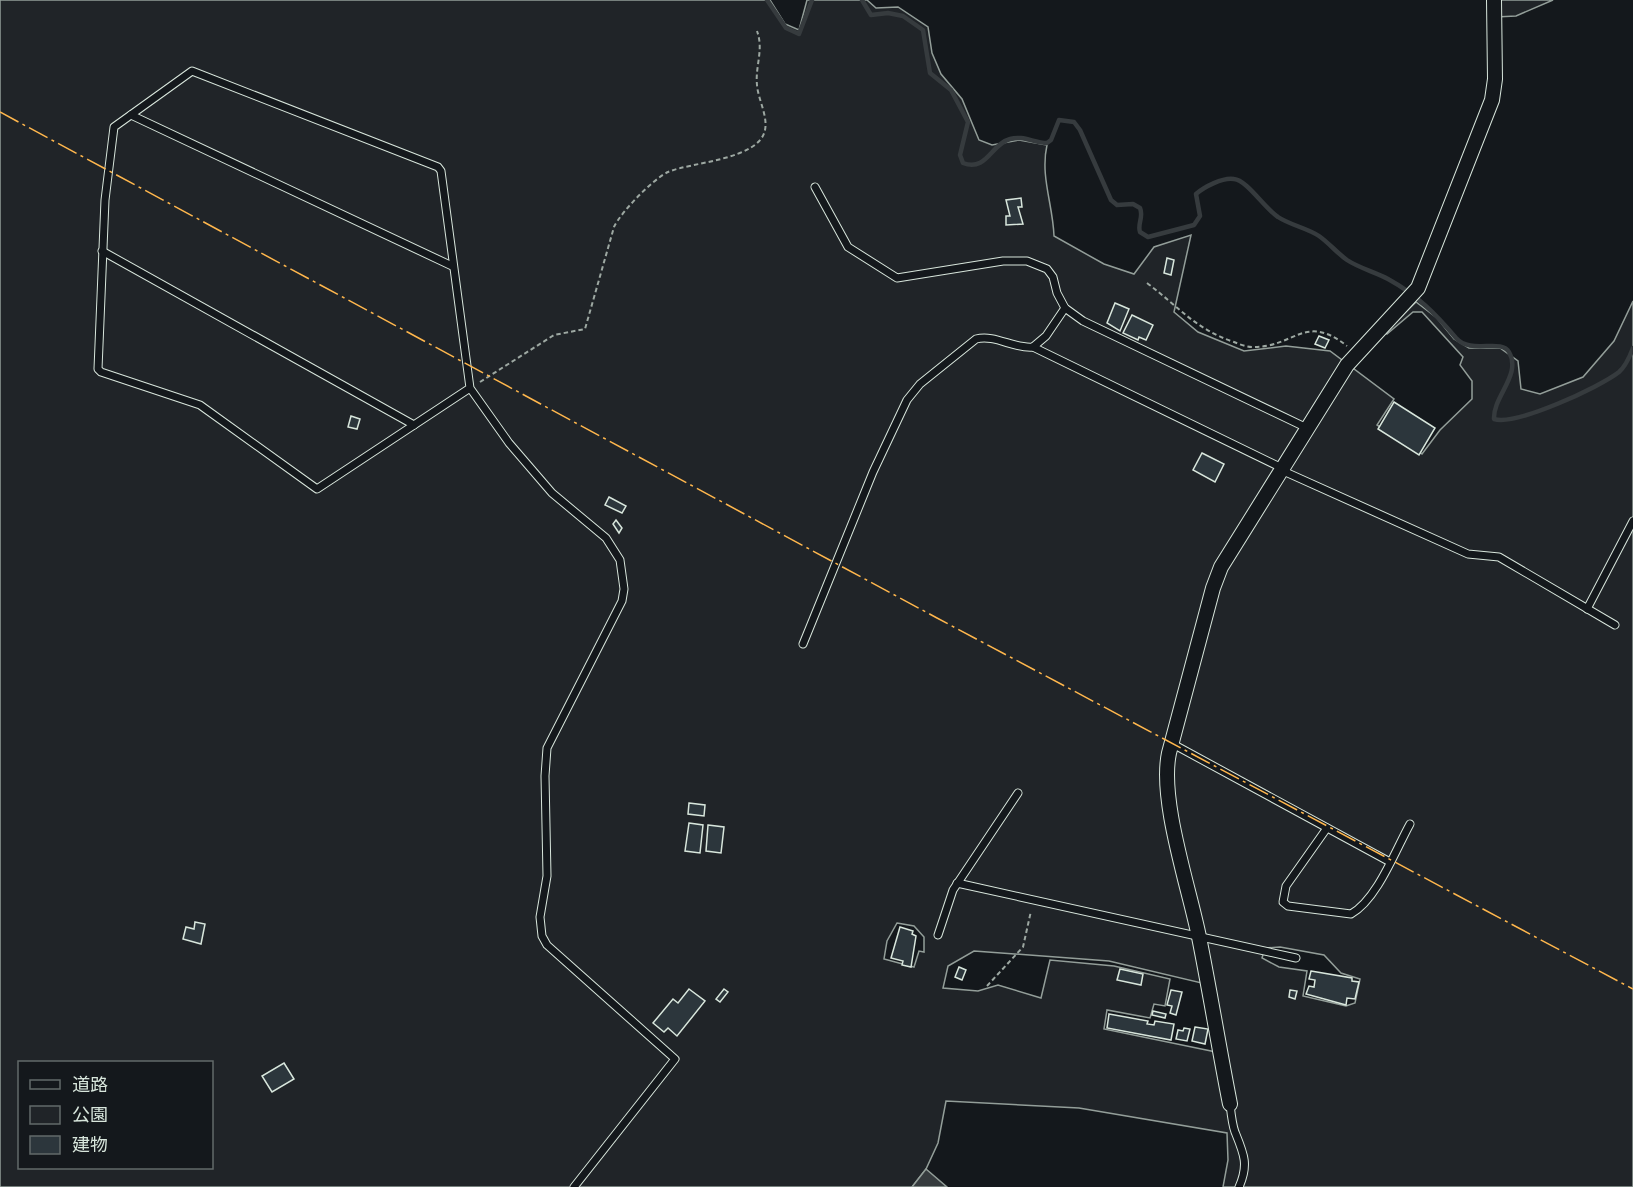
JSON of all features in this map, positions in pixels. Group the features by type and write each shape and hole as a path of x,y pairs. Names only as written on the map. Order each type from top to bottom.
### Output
{"street":[{"path":"1230,1104 1199,936 1168,797 1166,769 1172,743 1213,588 1236,541 1356,354 1405,305 1418,288 1492,100 1495,79 1494,0"}],"lane":[{"path":"470,388 317,489 200,405 100,372 98,369 102,251 112,129 192,71 438,167 441,171 470,388 508,443 552,493 606,538 620,560 624,589 616,614 547,748 544,776 547,876 540,925 542,936 553,950 675,1059 574,1187"},
{"path":"131,114 452,266"},
{"path":"815,187 848,247 897,279 1010,260 1027,261 1047,269 1053,277 1057,293 1065,308 1083,321 1307,428"},
{"path":"102,251 414,425"},
{"path":"1034,347 1046,336 1065,308"},
{"path":"803,644 873,472 907,400 920,384 976,339 984,337 1014,346 1034,347 1281,469 1468,554 1499,557 1615,625"},
{"path":"1587,609 1633,521"},
{"path":"1172,743 1390,862"},
{"path":"938,935 957,883 1018,793"},
{"path":"1327,828 1286,886 1283,902 1288,906 1352,914 1372,894 1410,824"},
{"path":"957,883 1296,958"},
{"path":"1230,1104 1234,1131 1246,1159 1239,1187"}],"path":[{"path":"470,388 554,335 585,329 614,227 623,213 659,179 675,170 716,161 755,144 762,138 765,117 758,100 756,80 761,47 757,31"},
{"path":"1147,283 1180,309 1190,321 1210,334 1250,348 1282,342 1315,330 1334,336 1356,354"},
{"path":"987,986 1023,947 1034,900"}],"green space":[{"path":"0,0 770,0 785,24 799,30 807,0 867,0 876,8 898,7 928,27 932,53 941,74 962,99 979,140 992,145 1019,140 1047,145 1045,168 1054,236 1104,264 1134,274 1154,247 1191,235 1174,312 1198,332 1244,351 1286,346 1330,351 1394,399 1377,425 1422,454 1440,430 1472,399 1472,381 1460,365 1463,357 1422,312 1413,312 1387,334 1385,332 1416,302 1437,318 1454,339 1469,348 1500,348 1518,361 1521,389 1540,394 1583,377 1614,341 1633,301 1633,1187 1223,1187 1228,1160 1227,1133 1079,1108 946,1101 938,1143 926,1169 912,1187 0,1187","holes":["897,923 914,926 924,937 924,952 919,951 914,967 884,959 887,941","1280,947 1324,955 1341,973 1360,979 1355,1003 1346,1006 1303,996 1307,971 1279,967 1262,958 1265,948","974,951 1109,961 1202,983 1216,1052 1104,1029 1107,1010 1150,1018 1154,1004 1165,1006 1170,979 1114,966 1050,960 1041,998 998,985 978,991 943,988 948,966"]},
{"path":"1496,0 1553,0 1516,16 1496,17"}],"shaded area":[{"path":"926,1169 947,1187 912,1187"}],"building":[{"path":"1021,198 1022,207 1018,207 1023,224 1006,225 1006,216 1010,216 1006,200"},
{"path":"1167,258 1174,260 1171,275 1164,273"},
{"path":"1115,303 1129,309 1120,331 1107,323"},
{"path":"1132,315 1153,325 1146,340 1139,337 1138,340 1123,333"},
{"path":"1319,336 1329,340 1325,348 1315,344"},
{"path":"1394,402 1435,428 1419,455 1378,429"},
{"path":"351,416 360,419 357,429 348,427"},
{"path":"1202,453 1224,464 1215,482 1193,470"},
{"path":"609,497 626,506 622,513 605,505"},
{"path":"616,520 622,528 619,533 613,524"},
{"path":"689,803 705,805 704,816 688,814"},
{"path":"689,823 703,825 700,853 685,851"},
{"path":"708,825 724,827 721,853 706,851"},
{"path":"195,922 205,924 201,944 183,939 186,927 194,929"},
{"path":"900,927 913,931 912,934 916,936 911,967 902,965 903,961 891,958"},
{"path":"959,967 966,970 962,980 955,977"},
{"path":"1120,969 1143,974 1141,985 1117,980"},
{"path":"1311,971 1352,978 1352,981 1359,982 1355,999 1347,998 1346,1005 1306,994 1309,986 1314,987 1315,980 1309,979"},
{"path":"689,989 705,1001 677,1036 668,1028 664,1032 653,1023 673,999 678,1003"},
{"path":"724,989 728,992 720,1002 716,999"},
{"path":"1171,990 1182,992 1176,1015 1170,1013 1172,1006 1167,1005"},
{"path":"1290,990 1297,991 1295,999 1289,997"},
{"path":"1153,1011 1166,1014 1165,1018 1152,1015"},
{"path":"1109,1014 1148,1021 1147,1024 1154,1025 1155,1021 1174,1024 1171,1040 1107,1028"},
{"path":"1195,1027 1208,1029 1205,1044 1192,1041"},
{"path":"1184,1028 1190,1029 1187,1041 1176,1039 1178,1030 1183,1031"},
{"path":"284,1063 294,1079 272,1092 262,1076"}],"waterway":[{"path":"767,0 786,28 799,34 812,0"},
{"path":"862,0 871,15 888,13 903,16 923,30 930,73 951,90 968,122 960,155 963,163 978,164 998,146 1010,139 1019,138 1047,143 1051,140 1059,120 1074,122 1080,130 1111,200 1117,205 1133,204 1140,208 1140,232 1148,237 1194,225 1200,216 1196,194 1219,181 1230,179 1239,181 1245,184 1278,217 1314,233 1347,260 1408,291 1462,343 1505,348 1509,352 1512,369 1495,410 1494,419 1505,420 1520,417 1558,404 1595,387 1621,370 1628,361 1633,348"}],"power":[{"path":"0,112 937,618 1633,989"}]}
